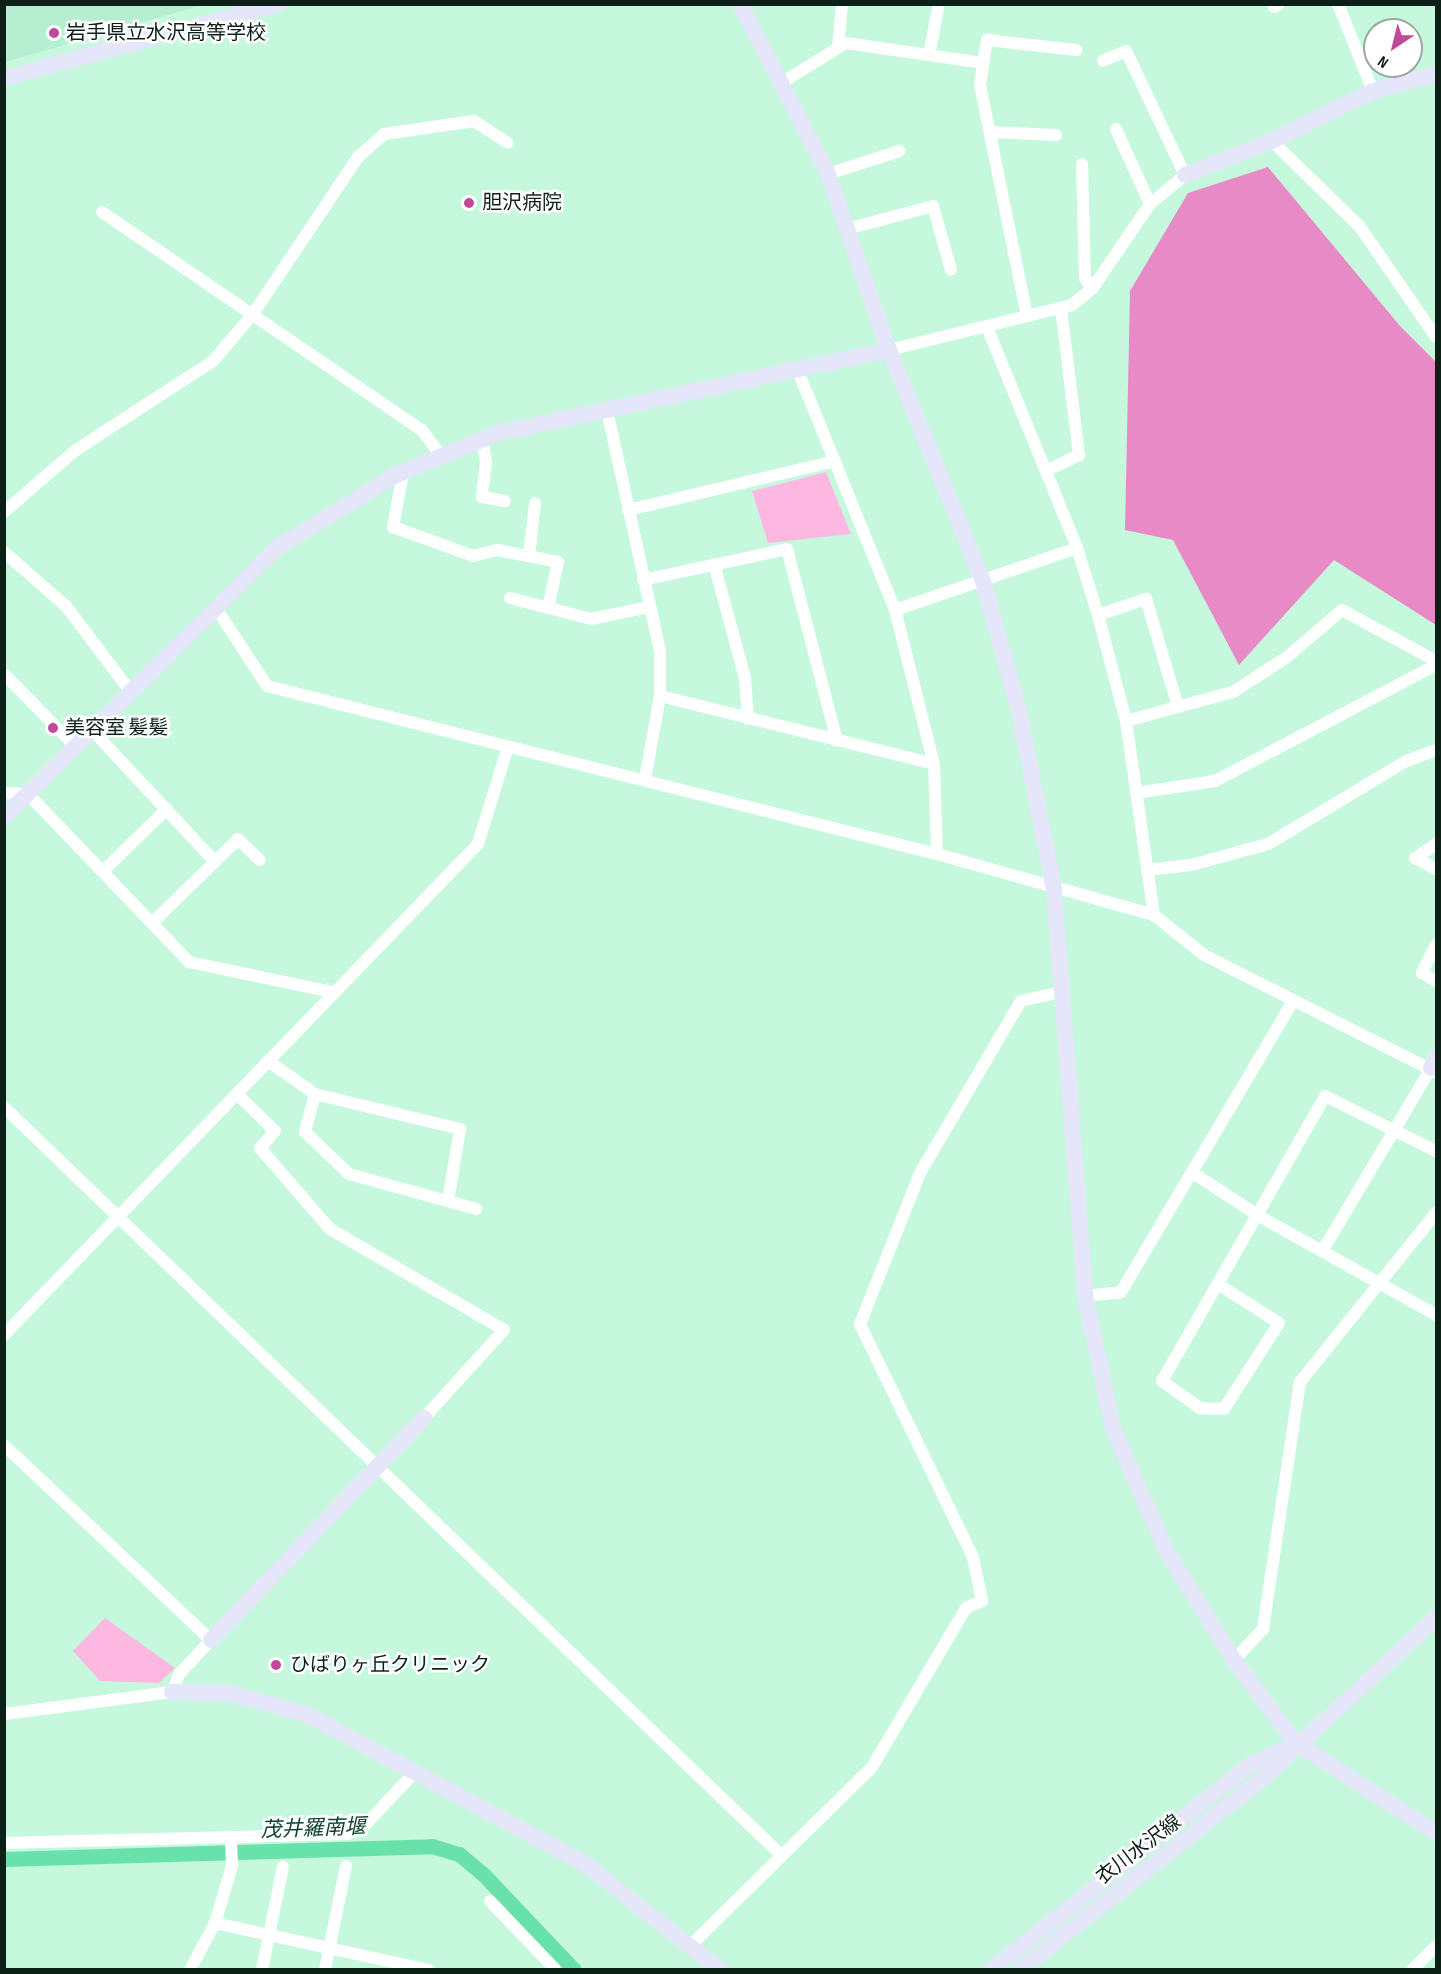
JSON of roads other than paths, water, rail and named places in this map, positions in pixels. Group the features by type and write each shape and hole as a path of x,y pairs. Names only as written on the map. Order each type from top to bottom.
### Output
{"street":[{"path":"4,78 279,4"},
{"path":"740,4 783,82 828,174 888,350 983,581 1018,711 1054,889 1085,1296 1113,1428 1167,1552 1234,1660 1296,1743 1437,1833"},
{"path":"838,48 842,4"},
{"path":"1338,4 1373,91"},
{"path":"929,56 938,9"},
{"path":"1027,316 980,85 987,40 1076,50"},
{"path":"783,82 846,43 983,63"},
{"path":"1103,62 1126,51 1185,175"},
{"path":"4,817 277,548 439,453 482,439 607,410 798,371 1061,308 1092,289 1150,204 1185,175 1272,141 1373,91 1437,74"},
{"path":"4,512 76,450 190,380 253,314 358,157 384,134 474,121 508,143"},
{"path":"1116,129 1150,204"},
{"path":"991,132 1056,135"},
{"path":"1272,141 1360,227 1437,337"},
{"path":"828,174 899,151"},
{"path":"1082,164 1085,278 1092,289"},
{"path":"847,229 933,206 951,270"},
{"path":"102,212 422,430 439,453"},
{"path":"1046,471 1079,455 1061,308"},
{"path":"987,327 1077,548 1098,615 1126,722 1154,915"},
{"path":"798,371 895,610 934,764 937,854"},
{"path":"607,410 660,652 660,696 645,779"},
{"path":"482,439 486,462 482,496 505,501"},
{"path":"628,510 835,461"},
{"path":"403,474 393,527 473,556 497,550 558,562 548,608"},
{"path":"529,556 535,503"},
{"path":"895,610 1077,548"},
{"path":"643,580 787,549 837,741"},
{"path":"4,552 66,606 130,692"},
{"path":"714,564 745,678 748,720"},
{"path":"510,598 591,619 649,607"},
{"path":"1098,615 1146,599 1178,707"},
{"path":"216,608 267,686 507,750 645,779 937,854 1054,889 1154,915 1204,955 1293,1001 1435,1066 1323,1250"},
{"path":"1126,722 1233,692 1287,657 1342,610 1437,663"},
{"path":"1136,794 1215,781 1437,663"},
{"path":"4,674 76,747"},
{"path":"660,696 748,720 934,764"},
{"path":"93,731 215,862"},
{"path":"4,1335 117,1215 237,1094 332,992 478,844 507,750"},
{"path":"1147,870 1191,865 1268,844 1406,761 1437,750"},
{"path":"4,793 28,794 189,962 332,992"},
{"path":"103,871 167,809"},
{"path":"152,923 238,839 260,860"},
{"path":"1437,844 1414,858 1437,869"},
{"path":"1437,945 1422,973 1437,981"},
{"path":"691,1946 872,1767 966,1608 982,1601 973,1557 860,1324 920,1173 1021,1001 1061,992"},
{"path":"1085,1296 1121,1292 1293,1001"},
{"path":"268,1061 315,1094 460,1129 448,1202"},
{"path":"171,1692 180,1673 377,1468 504,1330 330,1229 260,1148 275,1131 237,1094"},
{"path":"315,1094 305,1132 349,1174 476,1209"},
{"path":"1218,1284 1279,1323 1224,1408 1200,1408 1162,1381 1218,1284 1259,1216 1325,1096 1437,1152"},
{"path":"4,1107 781,1855"},
{"path":"1192,1173 1259,1216 1437,1315"},
{"path":"1234,1660 1263,1629 1300,1382 1437,1213"},
{"path":"4,1444 211,1641"},
{"name":"衣川水沢線","path":"1020,1970 1262,1779 1296,1743 1437,1618"},
{"path":"4,1714 171,1692 228,1693 288,1707 584,1863 720,1970"},
{"name":"衣川水沢線","path":"991,1970 1250,1765 1296,1743"},
{"path":"4,1843 231,1840 358,1832 414,1773"},
{"path":"190,1970 215,1923 232,1862 231,1840"},
{"path":"325,1970 346,1866"},
{"path":"262,1970 271,1935 283,1867"},
{"path":"490,1901 556,1970"},
{"path":"215,1923 429,1970"},
{"path":"1412,1970 1437,1946"}],"waterway":[{"name":"茂井羅南堰","path":"4,1859 432,1846 459,1854 483,1874 574,1970"}],"place":[{"name":"岩手県立水沢高等学校","path":"54,33"},
{"name":"胆沢病院","path":"469,203"},
{"name":"美容室 髪髪","path":"53,728"},
{"name":"ひばりヶ丘クリニック","path":"276,1665"}]}
